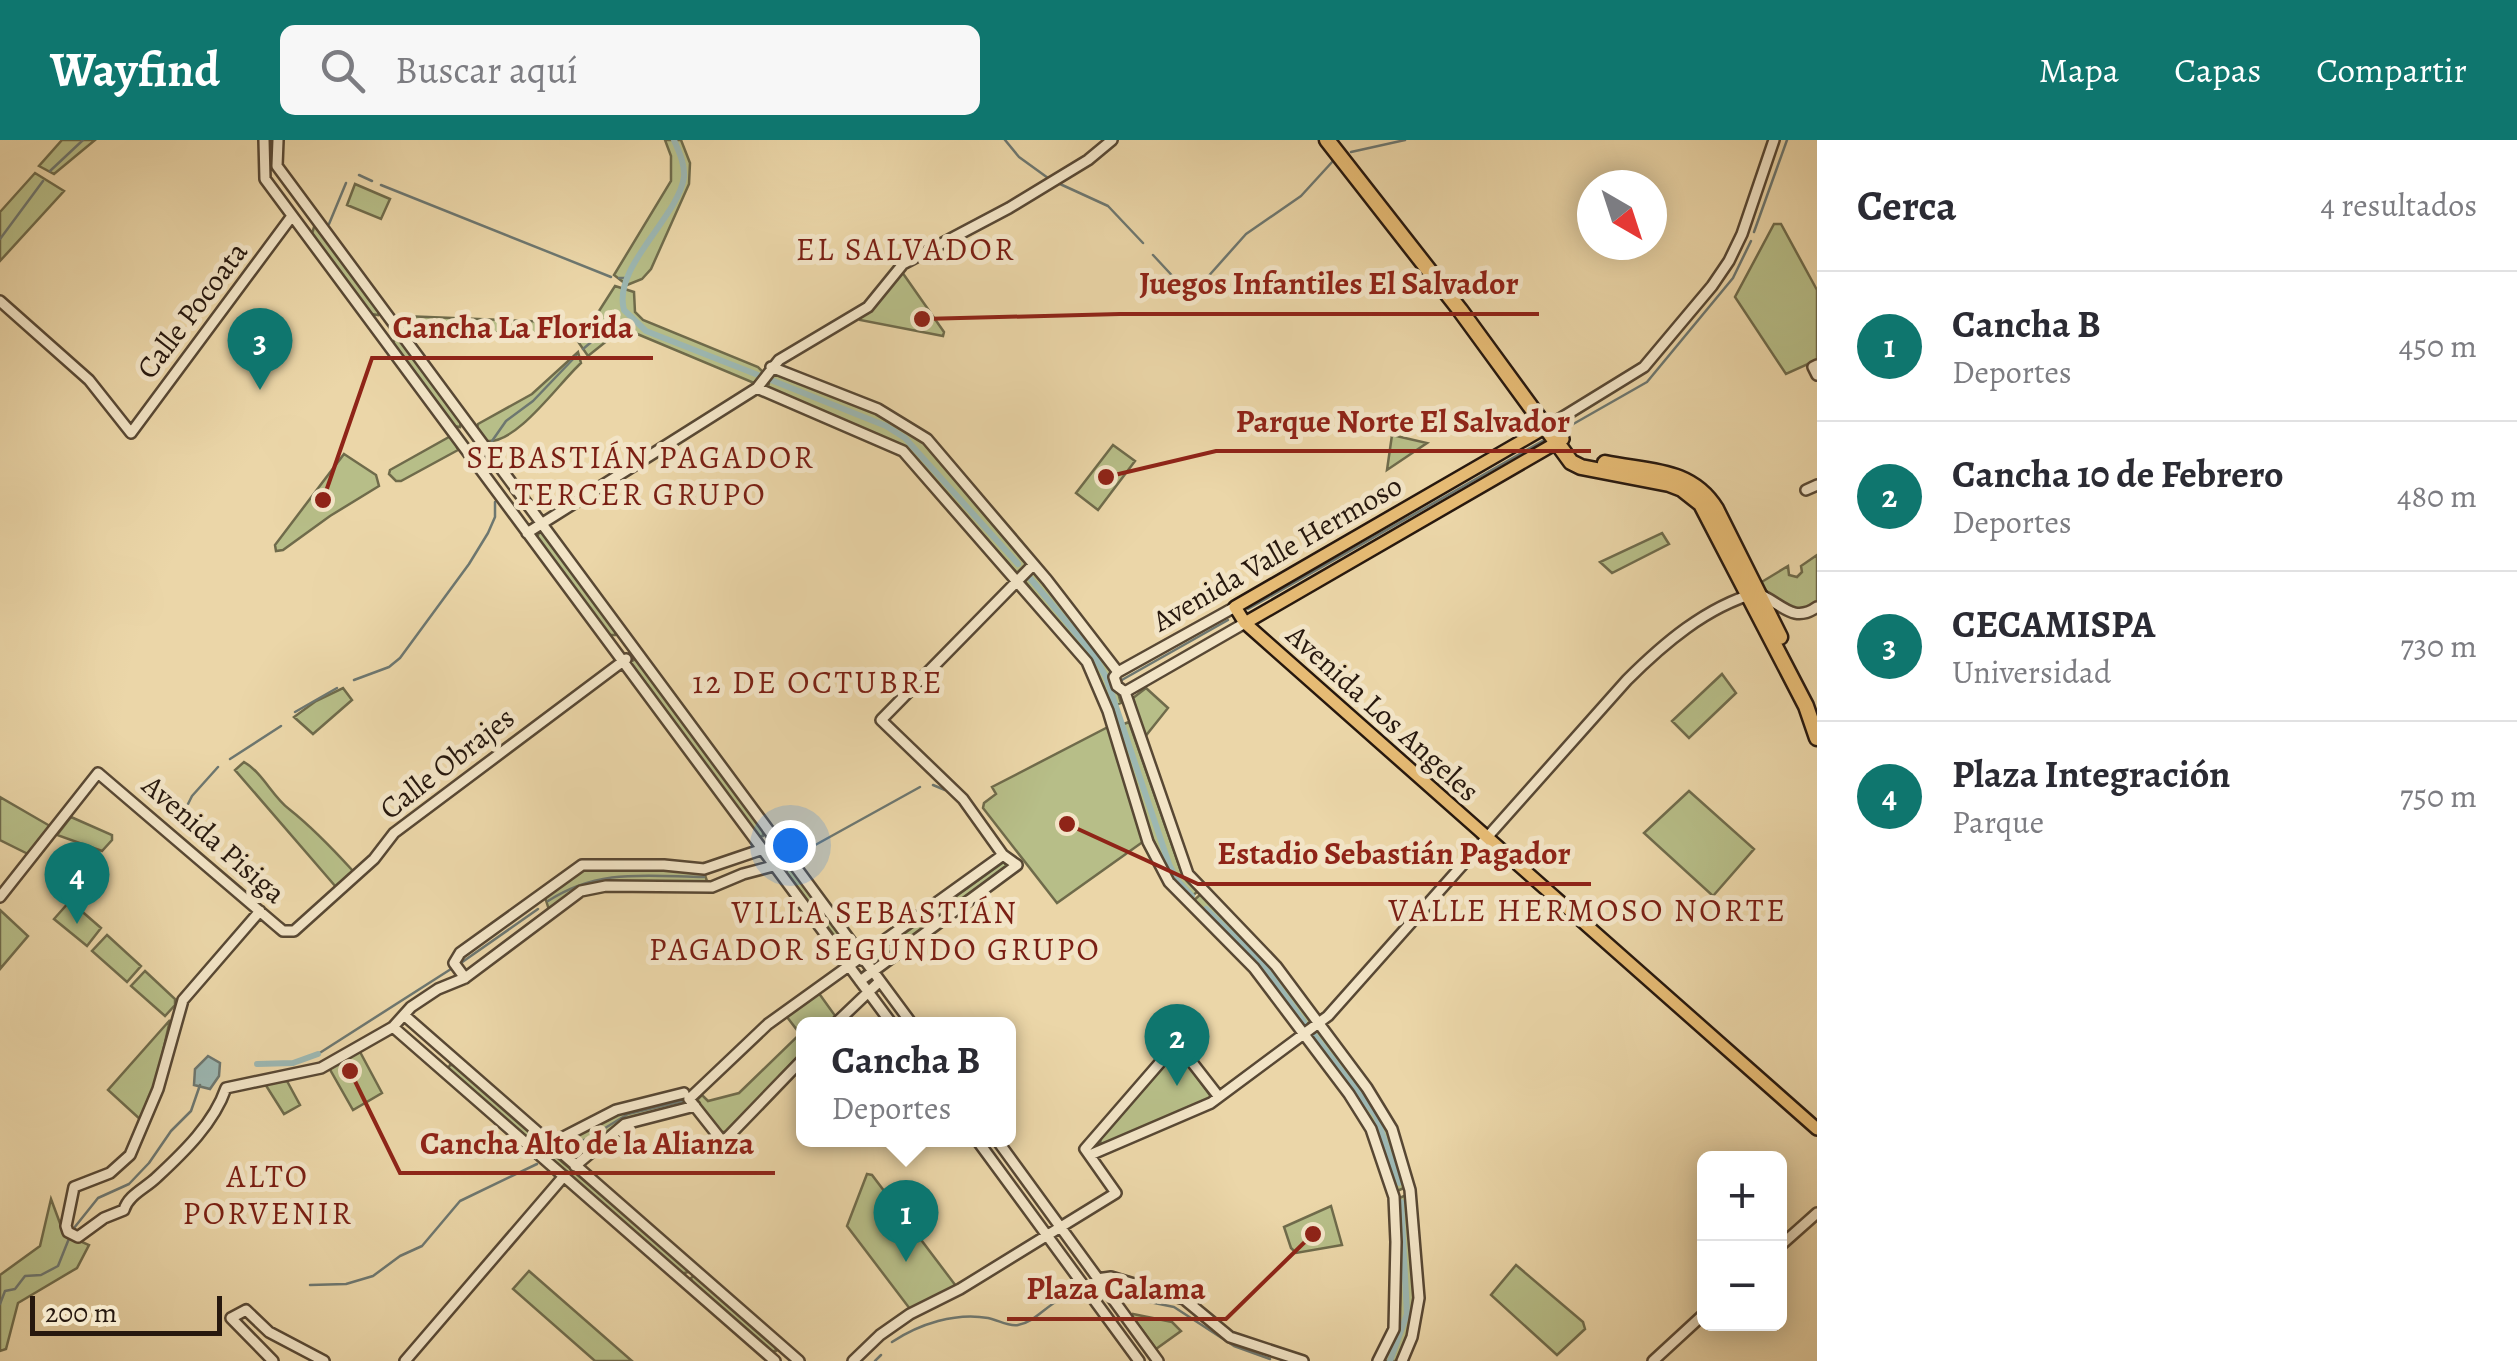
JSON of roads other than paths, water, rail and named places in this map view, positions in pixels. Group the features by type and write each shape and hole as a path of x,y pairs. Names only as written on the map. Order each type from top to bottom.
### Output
{"highway":[{"path":"1327,140 1550,424"},
{"path":"1335,140 1550,424 1572,462 1669,484 1693,496 1817,709"},
{"path":"1751,594 1806,706 1817,738"}],"main road":[{"name":"Avenida Valle Hermoso","path":"1236,606 1550,424"},
{"name":"Avenida Valle Hermoso","path":"1245,623 1560,441"},
{"name":"Avenida Los Angeles","path":"1236,606 1245,623 1817,1129"}],"street":[{"path":"264,140 266,179 292,216 887,1017"},
{"path":"278,140 277,166 907,1017"},
{"path":"527,533 757,388 771,367 868,307 903,264 1023,200 1088,160 1112,140"},
{"name":"Avenida Valle Hermoso","path":"1550,424 1632,377 1712,286 1730,262 1742,234 1774,140"},
{"name":"Calle Pocoata","path":"1,303 89,380 131,433 292,216"},
{"path":"300,227 314,216"},
{"path":"771,367 878,409 927,440 1033,564 1118,672 1114,677 1117,686 1125,692 1118,708 1122,721 1188,874 1276,966 1374,1098 1399,1147 1416,1236 1418,1314 1402,1361"},
{"path":"757,388 903,451 1018,579 1087,662 1118,708 1148,842 1169,882 1254,968 1372,1129 1394,1197 1396,1319 1378,1361"},
{"path":"840,1017 873,971 1017,865 1003,855 963,799 881,720 1033,564"},
{"path":"1087,1152 1219,1097 1338,1007 1656,651 1688,627 1751,594 1793,614 1806,614 1817,607"},
{"name":"Avenida Valle Hermoso","path":"1118,672 1236,606"},
{"name":"Avenida Valle Hermoso","path":"1125,692 1245,623"},
{"name":"Calle Obrajes","path":"300,926 374,860 394,833 636,651"},
{"name":"Avenida Pisiga","path":"0,897 98,773 283,931 294,931 300,926"},
{"path":"460,971 460,953 582,866 664,865 704,870 762,847 771,833"},
{"path":"575,1166 625,1124 690,1100 768,1024 1003,855"},
{"path":"260,911 183,1000 158,1089 135,1147 110,1173 74,1188 66,1226 78,1238 104,1218 124,1210 128,1198 159,1176 199,1133 226,1088 304,1074 393,1027 460,971 581,891 606,886 712,886 792,861"},
{"path":"864,986 880,981"},
{"path":"404,1015 799,1361"},
{"path":"393,1027 775,1361"},
{"path":"1087,1152 1177,1043 1219,1097"},
{"path":"690,1100 723,1142 796,1066"},
{"path":"537,1153 616,1110 690,1100"},
{"path":"983,1147 1139,1361"},
{"path":"1002,1147 1158,1361"},
{"path":"853,1361 910,1314 960,1289 1116,1193 1087,1152"},
{"path":"405,1361 564,1176"},
{"path":"1786,1241 1817,1213"},
{"path":"1084,1283 1111,1277 1184,1299 1230,1337 1303,1361"},
{"path":"1108,1319 1122,1309"},
{"path":"273,1361 231,1318 246,1310 269,1332 324,1361"},
{"path":"1660,1359 1697,1321"}],"water":[{"path":"208,1056 220,1063 219,1076 210,1089 194,1085 195,1069"}],"waterway":[{"path":"50,171 83,140"},
{"path":"674,140 684,177 670,209 627,277 624,310 646,331 758,375"},
{"path":"1005,140 1019,157 1048,178"},
{"path":"1351,152 1405,140"},
{"path":"1754,232 1787,140"},
{"path":"1153,255 1179,283 1195,286 1246,234 1301,196 1333,161"},
{"path":"359,175 372,181"},
{"path":"0,239 43,181"},
{"path":"329,224 346,183"},
{"path":"1060,184 1108,206 1143,243"},
{"path":"381,185 611,277"},
{"path":"1568,427 1647,382 1733,278 1751,241"},
{"path":"619,278 627,278"},
{"path":"583,349 602,333 633,322"},
{"path":"492,441 506,421 533,401 576,356"},
{"path":"771,380 886,426 905,438 1018,564"},
{"path":"1248,609 1546,439"},
{"path":"354,680 389,667 400,658 488,533 495,517 495,502"},
{"path":"1030,578 1094,655 1106,677 1169,864 1192,896"},
{"path":"1120,681 1228,620"},
{"path":"295,712 337,688"},
{"path":"230,759 281,726"},
{"path":"185,810 218,767"},
{"path":"933,785 945,790"},
{"path":"799,854 920,787"},
{"path":"548,901 586,883 623,876 704,877"},
{"path":"458,965 538,909"},
{"path":"1206,909 1263,965 1304,1022"},
{"path":"318,1054 451,969"},
{"path":"1315,1036 1376,1116 1399,1183"},
{"path":"257,1064 293,1063 318,1054"},
{"path":"74,1228 98,1198 129,1184 149,1163 191,1111 200,1085"},
{"path":"565,1147 587,1139 628,1114 683,1101"},
{"path":"310,1285 346,1284 373,1276 422,1246 460,1201 537,1164"},
{"path":"1390,1361 1407,1314 1401,1202"},
{"path":"0,1304 5,1291 15,1289 25,1276 41,1275 58,1266 70,1236"},
{"path":"892,1342 951,1318 988,1318 1018,1325 1079,1292"},
{"path":"1125,1297 1174,1307 1234,1346 1270,1359"},
{"path":"875,1361 881,1355"}],"place":[{"name":"Juegos Infantiles El Salvador","path":"922,319"},
{"name":"CECAMISPA","path":"260,390"},
{"name":"Parque Norte El Salvador","path":"1106,477"},
{"name":"Cancha La Florida","path":"323,500"},
{"name":"Estadio Sebastián Pagador","path":"1067,824"},
{"name":"Plaza Integración","path":"77,924"},
{"name":"Cancha Alto de la Alianza","path":"350,1071"},
{"name":"Cancha 10 de Febrero","path":"1177,1086"},
{"name":"Plaza Calama","path":"1313,1234"},
{"name":"Cancha B","path":"906,1262"}],"district":[{"name":"EL SALVADOR","path":"906,249"},
{"name":"SEBASTIÁN PAGADOR TERCER GRUPO","path":"641,476"},
{"name":"12 DE OCTUBRE","path":"818,682"},
{"name":"VALLE HERMOSO NORTE","path":"1588,910"},
{"name":"VILLA SEBASTIÁN PAGADOR SEGUNDO GRUPO","path":"875,930"},
{"name":"ALTO PORVENIR","path":"268,1194"}]}
